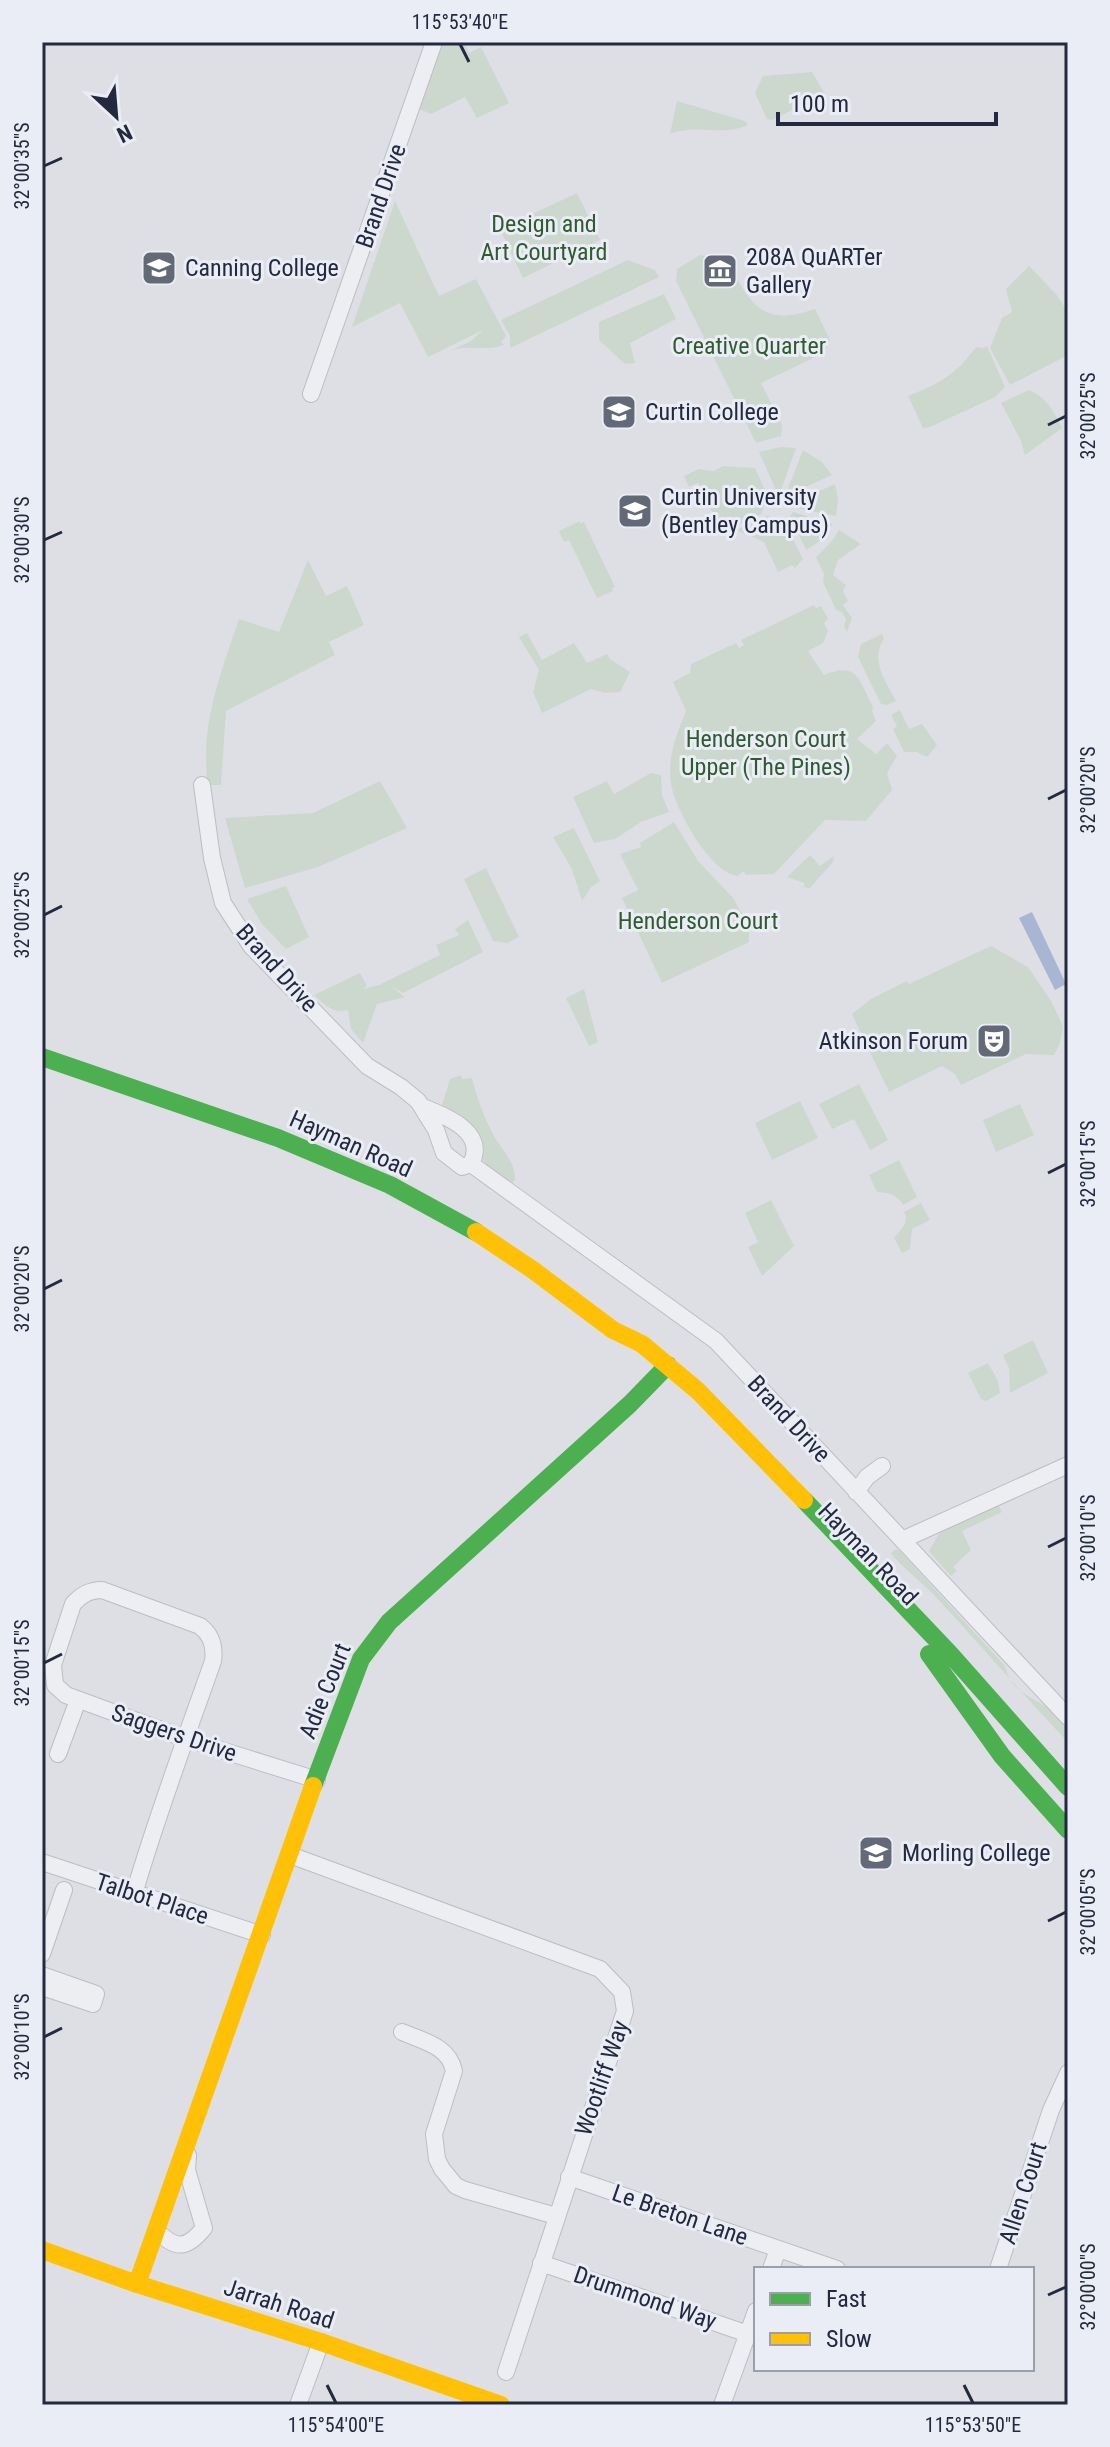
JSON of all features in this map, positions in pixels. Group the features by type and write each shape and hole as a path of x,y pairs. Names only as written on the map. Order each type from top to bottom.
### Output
{"main road":[{"name":"Hayman Road","path":"42,1057 278,1138 390,1185 463,1224 533,1270 613,1330 630,1356 709,1402 876,1574 1068,1787"},
{"name":"Hayman Road","path":"662,1372 686,1403 887,1604 940,1666 1002,1756 1068,1830"},
{"name":"Adie Court","path":"137,2284 353,1677 374,1638 662,1372"},
{"name":"Jarrah Road","path":"42,2250 501,2405"}],"street":[{"name":"Brand Drive","path":"311,394 434,42"},
{"name":"Brand Drive","path":"202,785 212,858 223,903 251,946 351,1052 367,1066 411,1093 423,1107 436,1130 439,1146 449,1160 462,1167 471,1164 716,1341 1068,1717"},
{"name":"Brand Drive","path":"423,1107 451,1119"},
{"path":"436,1130 440,1122 451,1119 461,1124 470,1137 474,1151 471,1164"},
{"path":"902,1540 1068,1465"},
{"path":"856,1492 867,1477 882,1466"},
{"name":"Saggers Drive","path":"186,1739 214,1651 208,1631 102,1590 94,1590 80,1597 73,1604 53,1665 55,1685 66,1695 186,1739 317,1780"},
{"path":"58,1754 78,1700"},
{"path":"134,1894 186,1739"},
{"name":"Wootliff Way","path":"290,1855 600,1969 617,1985 625,2002 625,2011 506,2372"},
{"name":"Talbot Place","path":"42,1862 262,1935"},
{"path":"42,1954 64,1890"},
{"path":"42,1975 96,1994 93,2004 42,1987"},
{"path":"402,2032 444,2050 453,2064 454,2071 434,2134 437,2159 448,2178 465,2190 556,2216"},
{"name":"Allen Court","path":"999,2267 1051,2110 1068,2073"},
{"name":"Adie Court","path":"157,2231 169,2243 182,2245 193,2241 204,2228 187,2170 189,2141"},
{"name":"Le Breton Lane","path":"569,2177 831,2267"},
{"path":"772,2267 778,2249"},
{"name":"Drummond Way","path":"541,2263 748,2334"},
{"path":"722,2405 754,2317"},
{"path":"298,2405 321,2342"}],"green space":[{"path":"439,42 464,42 469,53 481,47 509,103 477,118 465,97 431,114 417,108"},
{"path":"812,72 825,94 772,120 767,119 755,93 763,76"},
{"path":"677,101 745,121 748,125 729,130 690,130 670,134"},
{"name":"Design and Art Courtyard","path":"577,193 600,240 523,278 500,229"},
{"path":"395,201 439,296 476,279 506,336 501,342 504,345 450,351 471,341 483,330 428,357 400,303 352,327"},
{"name":"Creative Quarter","path":"700,255 727,260 751,299 769,313 797,314 815,309 830,340 824,353 761,383 782,425 781,436 756,443 676,281 677,269"},
{"path":"628,260 655,270 659,277 510,348 510,336 501,320"},
{"path":"1029,266 1056,294 1068,312 1068,355 1010,385 990,348 1002,318 1012,312 1006,289"},
{"path":"664,294 676,319 630,343 635,363 625,364 599,340 599,322"},
{"path":"987,346 1005,387 995,397 923,428 908,396 946,377 976,347"},
{"path":"1029,390 1049,406 1062,428 1025,455 1001,403"},
{"path":"781,447 796,448 781,490 776,490 759,452"},
{"path":"803,450 822,462 832,475 791,494 787,491"},
{"path":"723,466 755,468 768,497 761,514 722,532 698,483 689,487 684,476 699,469 713,471"},
{"path":"835,484 838,500 836,516 795,508 795,502"},
{"path":"793,512 833,524 820,541 806,550 790,516"},
{"path":"767,516 784,521 803,559 795,568 792,565 778,572 764,542 736,530"},
{"path":"580,521 580,524 584,522 615,587 597,598 569,540 564,542 559,531"},
{"path":"839,530 861,544 838,560 833,575 846,585 843,591 848,601 843,605 852,618 847,632 844,626 846,620 842,612 836,610 816,557"},
{"path":"308,560 326,596 347,586 364,625 329,642 335,655 226,711 221,785 208,785 209,721 239,619 279,632"},
{"name":"Henderson Court Upper (The Pines)","path":"814,605 816,608 821,606 828,619 824,623 828,631 823,643 808,651 824,675 844,670 860,681 873,707 876,721 857,739 876,754 887,743 897,756 887,773 892,790 866,821 825,820 774,874 746,875 743,871 738,876 716,864 706,852 674,795 671,756 686,711 673,682 690,673 691,664 736,643 739,648 744,645 741,640"},
{"path":"527,633 542,660 574,643 587,663 607,654 630,672 620,692 605,693 591,689 542,713 533,692 539,670 519,637"},
{"path":"882,634 884,638 878,655 879,663 896,701 887,705 881,704 858,657 861,644"},
{"path":"900,710 909,729 922,724 937,745 927,757 917,752 904,752 893,729 897,726 891,715"},
{"path":"651,773 661,775 662,795 669,812 641,822 615,839 594,843 573,797 607,781 614,794"},
{"path":"380,781 407,828 318,867 245,888 225,818 313,813"},
{"name":"Henderson Court","path":"674,822 698,861 734,899 749,921 749,942 662,983 622,898 638,890 620,854 641,847 640,843"},
{"path":"574,828 600,881 591,887 582,901 572,869 553,837"},
{"path":"810,855 820,866 834,856 833,862 810,888 787,877"},
{"path":"486,868 519,937 507,943 493,941 464,879"},
{"path":"286,886 309,937 286,949 262,924 247,899"},
{"path":"468,920 483,952 403,993 389,985 405,997 377,1004 363,1043 351,1029 348,1010 334,1010 314,995 360,973 367,986 363,989 379,985 440,955 436,945 459,935 455,929"},
{"path":"991,946 1028,967 1051,1001 1063,1026 1054,1055 1026,1054 961,1085 955,1074 942,1066 889,1092 852,1014 871,999 907,981 909,984"},
{"path":"584,989 598,1042 589,1046 566,998"},
{"path":"461,1075 462,1079 472,1078 486,1120 513,1167 515,1180 512,1183 495,1173 485,1162 467,1122 442,1105 450,1079"},
{"path":"859,1084 888,1140 870,1150 854,1119 832,1129 819,1104"},
{"path":"800,1101 818,1138 772,1160 755,1123"},
{"path":"1020,1104 1034,1135 996,1152 983,1120"},
{"path":"899,1160 917,1197 903,1205 892,1195 877,1192 869,1175"},
{"path":"771,1200 794,1246 762,1276 748,1247 758,1242 745,1213"},
{"path":"921,1203 930,1220 912,1229 910,1249 902,1253 894,1238 905,1223 904,1212"},
{"path":"1033,1340 1048,1373 1010,1393 1009,1368 1003,1355"},
{"path":"988,1363 998,1381 1000,1393 986,1401 981,1399 968,1373"},
{"path":"998,1504 1002,1512 962,1531 971,1550 953,1567 957,1571 951,1576 929,1551 940,1532"},
{"path":"896,1549 1005,1666 1011,1680 934,1595 893,1556 891,1553"},
{"path":"1021,1691 1054,1714 1068,1730 1068,1742 1051,1724"}],"water":[{"path":"1032,912 1066,984 1055,990 1019,918"}],"traffic: fast":[{"path":"42,1057 278,1138 390,1185 476,1232"},
{"path":"313,1786 361,1659 389,1622 630,1404 668,1365"},
{"path":"804,1500 951,1655 1068,1787"},
{"path":"929,1654 1002,1756 1068,1830"}],"traffic: slow":[{"path":"476,1232 613,1330 642,1344 698,1391 804,1500"},
{"path":"137,2284 313,1786"},
{"path":"42,2250 501,2405"}],"place":[{"name":"Canning College","path":"159,268"},
{"name":"208A QuARTer Gallery","path":"720,271"},
{"name":"Curtin College","path":"619,412"},
{"name":"Curtin University (Bentley Campus)","path":"635,511"},
{"name":"Atkinson Forum","path":"994,1041"},
{"name":"Morling College","path":"876,1853"}]}
